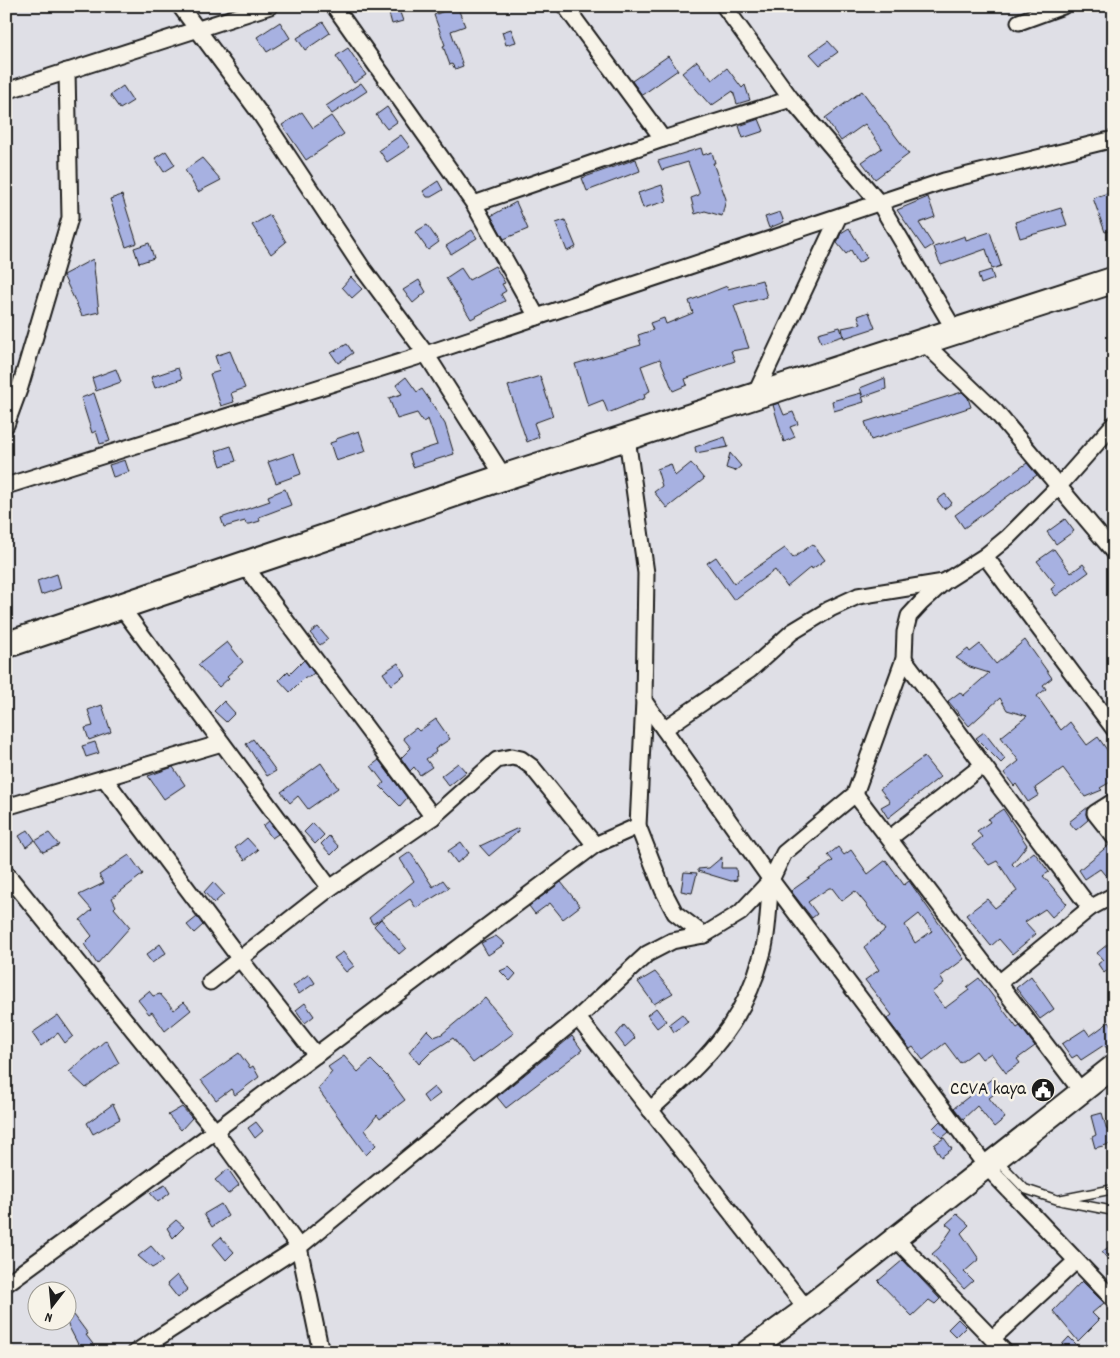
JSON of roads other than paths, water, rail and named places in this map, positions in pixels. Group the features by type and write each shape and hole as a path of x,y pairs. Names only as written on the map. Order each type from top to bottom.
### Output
{"main road":[{"path":"6,646 504,477 1114,280"},
{"path":"747,1352 806,1308 1114,1066"}],"street":[{"path":"180,6 261,115 363,269 426,354 504,477"},
{"path":"6,91 270,6"},
{"path":"334,6 474,204 537,317"},
{"path":"565,6 663,139"},
{"path":"724,6 791,99 880,204 955,331"},
{"path":"1020,22 1063,6"},
{"path":"6,425 20,387 70,218 67,71"},
{"path":"474,204 663,139 791,99"},
{"path":"6,486 426,354 880,204 944,181 1114,139"},
{"path":"754,397 838,218"},
{"path":"922,341 996,412 1114,552"},
{"path":"136,1352 299,1247 578,1018 647,954 672,941 704,935 740,913 771,880 784,853 855,794 904,659 905,632 909,616 921,602 944,582 985,556 1059,486 1114,424"},
{"path":"627,438 646,573 644,701 638,826 663,890 676,912 704,935"},
{"path":"985,556 1114,729"},
{"path":"245,566 432,817"},
{"path":"664,729 750,670 792,632 830,609 858,596 944,582"},
{"path":"121,607 330,888"},
{"path":"904,659 1090,908"},
{"path":"644,701 771,880 991,1162 1076,1261 1114,1300"},
{"path":"6,807 222,743"},
{"path":"210,982 330,888 432,817 497,760 512,756 521,759 532,767 595,845"},
{"path":"890,838 983,765"},
{"path":"104,778 240,959 316,1055"},
{"path":"855,794 1000,982 1081,1091"},
{"path":"1114,800 1095,813 1114,838"},
{"path":"6,1284 215,1131 595,845 638,826"},
{"path":"6,873 215,1131 299,1247 321,1352"},
{"path":"650,1110 697,1068 724,1037 744,1003 762,955 771,880"},
{"path":"1000,982 1090,908 1114,895"},
{"path":"578,1018 806,1308"},
{"path":"894,1237 1005,1352"},
{"path":"993,1338 1076,1261"}],"lane":[{"path":"991,1162 1025,1189 1058,1200 1114,1211"},
{"path":"1058,1200 1114,1189"}],"place":[{"name":"CCVA kaya","path":"1043,1090"}]}
